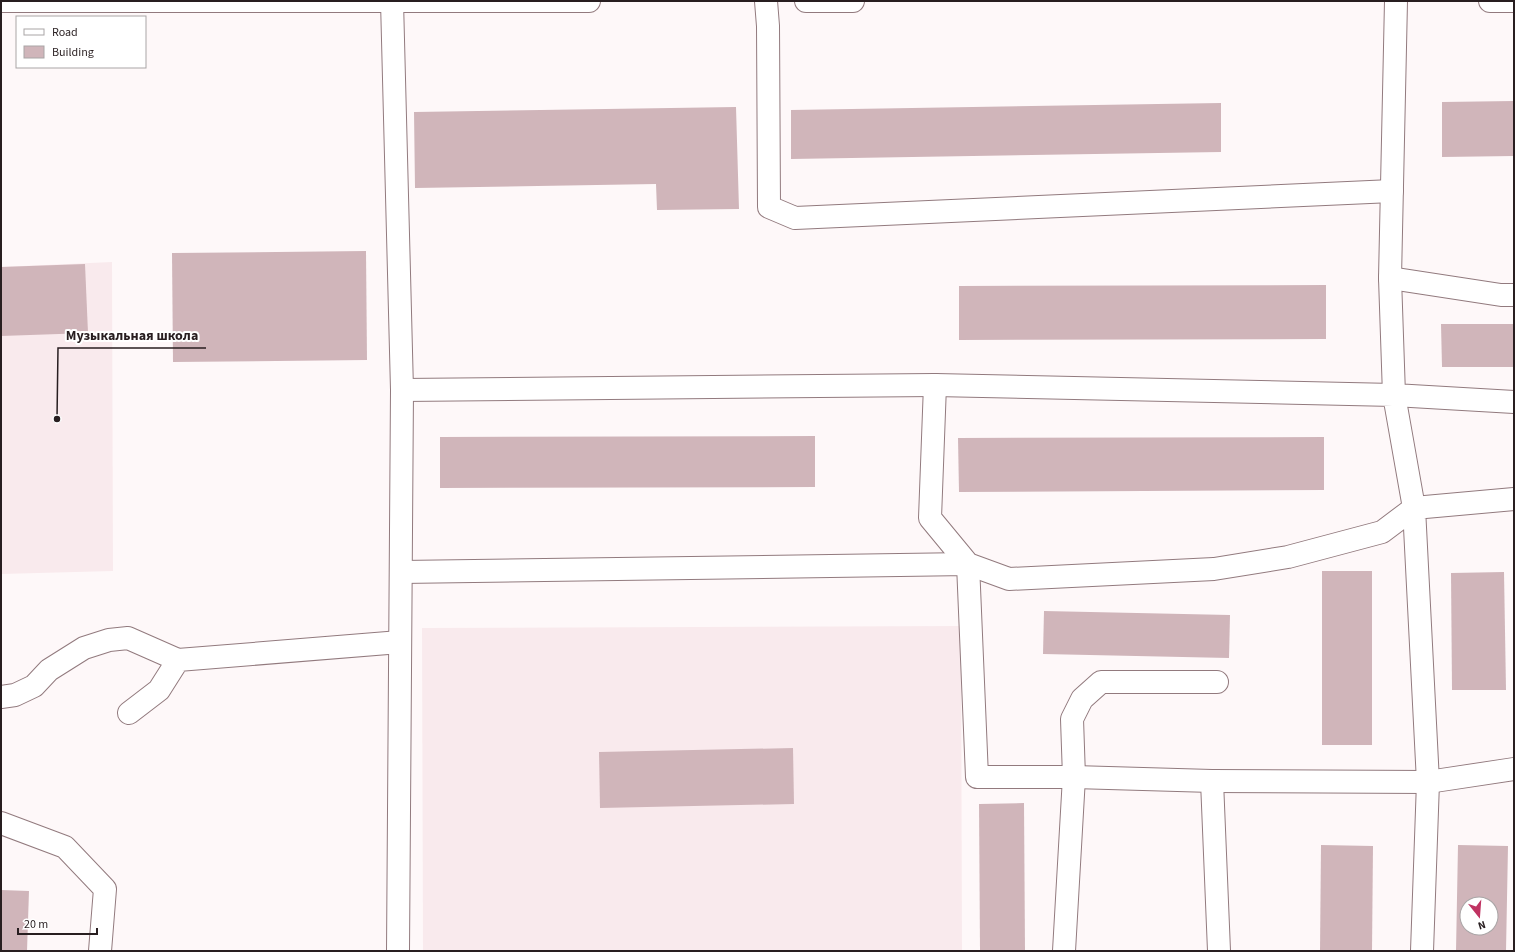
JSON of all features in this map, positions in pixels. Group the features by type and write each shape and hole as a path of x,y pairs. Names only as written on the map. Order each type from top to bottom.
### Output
{"main road":[{"path":"1,1 589,1"},
{"path":"392,1 402,390 398,951"},
{"path":"766,1 768,26 769,207 795,218 1392,191"},
{"path":"806,1 852,1"},
{"path":"1396,1 1390,278 1394,395 1414,508 1428,782 1422,951"},
{"path":"1490,1 1514,1"},
{"path":"1390,278 1501,295 1514,295"},
{"path":"402,390 935,385 1394,395 1514,402"},
{"path":"935,385 930,518 968,564 977,777 1074,777 1212,781 1428,782 1514,769"},
{"path":"401,572 968,564 1009,579 1214,569 1288,557 1382,532 1414,508 1514,499"},
{"path":"1,697 15,695 34,686 49,670 84,648 110,640 128,638 178,660 400,642"},
{"path":"129,712 159,690 178,660"},
{"path":"1064,951 1074,777 1072,719 1082,699 1101,682 1217,682"},
{"path":"1212,781 1219,951"},
{"path":"1,823 65,847 105,889 100,951"}],"shaded area":[{"path":"112,262 113,571 1,574 1,267"},
{"path":"961,626 962,951 423,951 422,628"}],"building":[{"path":"1514,101 1514,156 1442,157 1442,102"},
{"path":"1221,103 1221,152 791,159 791,110"},
{"path":"736,107 739,209 657,210 656,184 415,188 414,112"},
{"path":"366,251 367,360 173,362 172,253"},
{"path":"85,264 88,333 1,336 1,267"},
{"path":"1326,285 1326,339 959,340 959,286"},
{"path":"1441,324 1514,324 1514,367 1442,367"},
{"path":"815,436 815,487 440,488 440,437"},
{"path":"1324,437 1324,490 959,492 958,438"},
{"path":"1322,571 1372,571 1372,745 1322,745"},
{"path":"1504,572 1506,690 1452,690 1451,573"},
{"path":"1044,611 1230,615 1229,658 1043,654"},
{"path":"793,748 794,804 600,808 599,752"},
{"path":"1024,803 1025,951 980,951 979,804"},
{"path":"1321,845 1373,846 1372,951 1320,951"},
{"path":"1458,845 1508,846 1506,951 1456,951"},
{"path":"1,890 29,891 27,951 1,951"}],"place":[{"name":"Музыкальная школа","path":"57,419"}]}
